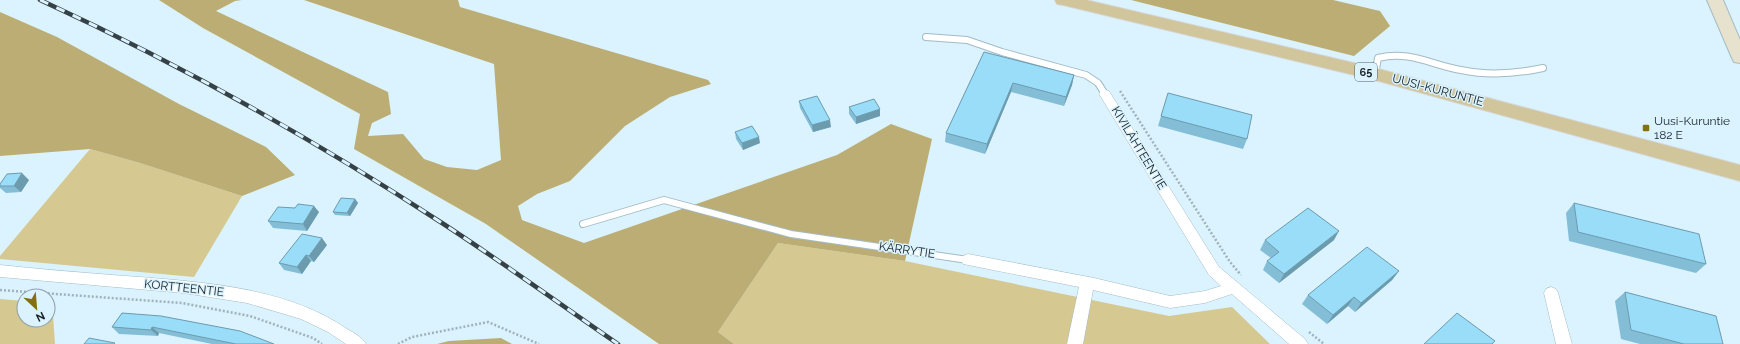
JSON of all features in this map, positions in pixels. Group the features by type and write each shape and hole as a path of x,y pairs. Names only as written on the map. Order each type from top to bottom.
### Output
{"main road":[{"name":"UUSI-KURUNTIE","path":"1063,0 1374,74 1740,173"}],"street":[{"path":"1715,0 1740,58"},
{"name":"KIVILÄHTEENTIE","path":"1106,94 1214,271 1239,283 1300,344"},
{"name":"KÄRRYTIE","path":"968,260 1087,283 1170,302 1205,298 1239,283"},
{"name":"KORTTEENTIE","path":"0,272 226,292 308,314 342,331 358,344"},
{"path":"1075,344 1087,283"},
{"path":"1551,293 1564,344"}],"lane":[{"name":"KIVILÄHTEENTIE","path":"926,37 967,40 1002,52 1086,75 1098,83 1106,94"},
{"path":"1374,74 1378,58 1393,53 1408,54 1448,68 1487,75 1514,75 1543,68"},
{"name":"KÄRRYTIE","path":"583,224 664,200 791,234 968,260"}],"path":[{"path":"1120,91 1230,262 1239,283"},
{"path":"0,290 182,303 250,316 313,338 322,344"},
{"path":"398,344 412,336 488,322 539,344"},
{"path":"1306,329 1324,344"}],"shaded area":[{"path":"159,0 242,0 235,1 216,11 388,92 391,114 372,123 368,136 403,134 424,159 447,167 477,170 501,160 494,64 304,0 458,0 460,7 708,80 711,84 670,97 625,126 570,181 537,194 518,206 522,220 584,243 837,155 891,124 932,139 905,261 778,243 718,332 734,344 659,344 486,224 354,149 360,114 203,28"},
{"path":"1131,0 1333,0 1380,11 1390,26 1354,56"},
{"path":"0,12 57,37 179,104 266,147 295,175 242,196 140,163 90,149 0,156"},
{"path":"90,149 140,163 242,196 194,277 0,259 0,256"},
{"path":"778,243 905,261 1169,316 1232,307 1270,344 734,344 718,332"},
{"path":"0,299 16,300 16,328 54,328 55,344 0,344"},
{"path":"501,338 512,344 437,344 449,341"}],"building":[{"path":"984,52 1074,75 1066,97 1013,83 987,144 946,133"},
{"path":"1168,93 1252,115 1247,139 1161,116"},
{"path":"817,96 830,120 812,125 799,101"},
{"path":"874,99 880,109 856,117 849,107"},
{"path":"752,126 759,137 742,143 735,132"},
{"path":"22,173 14,186 0,186 7,174"},
{"path":"341,198 355,199 347,213 333,212"},
{"path":"1574,203 1699,234 1706,264 1578,232"},
{"path":"298,204 314,206 303,224 268,221 278,207 295,208"},
{"path":"1308,208 1339,231 1284,274 1267,261 1279,252 1265,240"},
{"path":"302,234 322,238 309,256 306,255 297,267 279,263"},
{"path":"1367,247 1399,271 1361,303 1354,297 1333,315 1308,295"},
{"path":"1625,292 1716,316 1723,344 1684,344 1631,330"},
{"path":"122,313 161,316 240,331 274,344 236,344 152,327 151,330 112,327"},
{"path":"1457,313 1495,341 1492,344 1424,344"},
{"path":"89,338 115,343 84,344"}],"railway":[{"path":"40,0 144,50 295,132 393,192 464,238 618,344"}],"place":[{"name":"Uusi-Kuruntie 182 E","path":"1646,128"}]}
